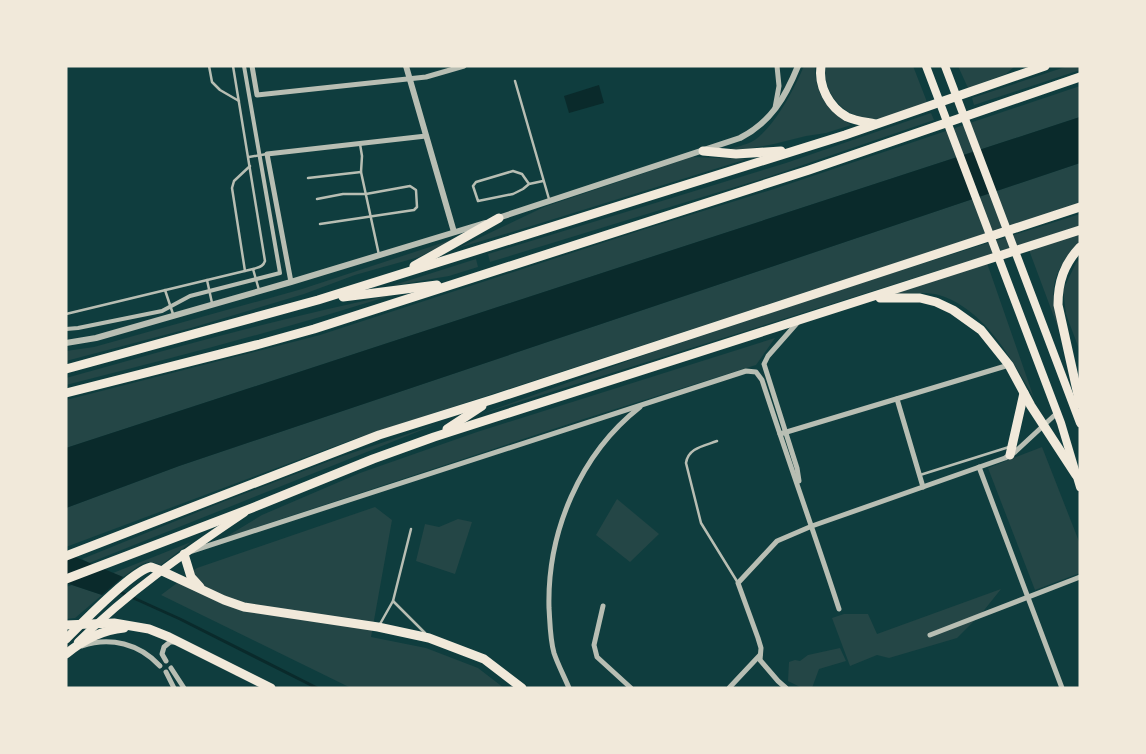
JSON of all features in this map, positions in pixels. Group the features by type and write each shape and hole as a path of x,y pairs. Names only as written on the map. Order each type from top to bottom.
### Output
{"highway":[{"path":"821,66 821,84 827,98 837,110 848,117 877,124"},
{"path":"1008,79 1021,66"},
{"path":"66,369 318,300 803,148 1045,66"},
{"path":"66,393 288,337 809,170 1080,78"},
{"path":"703,151 753,154 803,148"},
{"path":"66,556 379,435 1080,207"},
{"path":"397,275 499,218"},
{"path":"66,579 434,437 1080,230"},
{"path":"1080,248 1061,276 1058,289 1058,304 1080,404"},
{"path":"318,300 458,282"},
{"path":"867,298 920,298 936,302 953,310 981,330 1009,365 1044,426 1076,475"},
{"path":"1010,455 1024,393"},
{"path":"434,437 494,399"},
{"path":"184,554 191,577 206,592"},
{"path":"66,639 136,575 151,567 244,607 378,627 429,638 484,659 522,688"},
{"path":"66,625 98,623 140,626 159,632 271,688"},
{"path":"66,654 78,645 105,631 140,626"}],"main road":[{"path":"926,66 1058,413 1080,488"},
{"path":"945,67 1080,423"},
{"path":"66,654 98,623 145,583 252,508"}],"street":[{"path":"66,329 162,311 190,296 280,273 244,66"},
{"path":"252,66 257,94 433,76 464,66"},
{"path":"406,66 454,232"},
{"path":"775,110 779,86 777,66"},
{"path":"66,343 96,338 259,292 499,218 740,138 764,123 775,110 792,82 798,66"},
{"path":"291,282 267,154 426,136"},
{"path":"782,433 764,364 768,356 800,320"},
{"path":"782,433 1009,365"},
{"path":"184,554 746,371 756,372 759,375 796,468 800,491 839,609"},
{"path":"897,399 923,487"},
{"path":"569,688 554,653 550,622 549,591 552,560 559,530 569,500 589,465 611,434 645,404"},
{"path":"786,688 760,660 758,638 738,583 777,541 812,526 1010,455 1058,413"},
{"path":"979,467 1062,688"},
{"path":"930,634 1080,577"},
{"path":"603,606 594,646 597,657 631,688"},
{"path":"66,654 96,642 127,644 142,651 160,666"},
{"path":"166,661 162,654 164,647 170,642 180,642"},
{"path":"728,688 760,654"},
{"path":"171,668 184,688"},
{"path":"166,672 174,688"}],"lane":[{"path":"209,66 212,82 220,90 240,101"},
{"path":"66,314 262,266 265,261 233,66"},
{"path":"515,81 550,201"},
{"path":"360,144 362,156 361,172 379,255"},
{"path":"248,157 267,154"},
{"path":"245,271 232,188 234,181 250,166"},
{"path":"529,184 522,174 513,171 476,182 473,186 478,201 513,194 529,184 543,181"},
{"path":"308,178 361,172"},
{"path":"317,199 343,194 366,194 410,186 416,190 418,203 414,210 320,224"},
{"path":"253,269 259,292"},
{"path":"207,280 213,305"},
{"path":"165,290 174,316"},
{"path":"717,441 690,452 686,463 701,523 738,583"},
{"path":"920,475 1012,445"},
{"path":"378,627 394,601 411,529"},
{"path":"394,601 429,638"}],"shaded area":[{"path":"804,66 815,66 817,86 824,101 851,125 826,133 774,144 747,149 727,150 753,141 769,127 789,96"},
{"path":"826,66 913,66 927,102 893,115 875,119 855,115 846,110 832,95 828,86"},
{"path":"958,66 1015,66 1006,74 968,88"},
{"path":"1068,66 1080,66 1080,70 974,105 972,98"},
{"path":"599,85 604,103 569,113 564,96"},
{"path":"1080,86 1080,117 66,448 66,400 320,335 774,189"},
{"path":"931,113 934,120 768,177 490,262 488,254 786,163"},
{"path":"1080,117 1080,163 179,466 66,508 66,448"},
{"path":"692,157 747,159 458,248 544,207"},
{"path":"1080,163 1080,203 357,438 66,547 66,508 179,466"},
{"path":"1080,214 1080,226 478,415 650,353 861,283"},
{"path":"1080,234 1080,241 1068,255 1055,281 1054,305 1066,349 1029,250"},
{"path":"454,239 419,257 355,275 304,294 191,328 66,361 66,351 94,347 302,289"},
{"path":"1080,258 1079,349 1066,314 1063,290"},
{"path":"476,259 478,267 449,276 391,286"},
{"path":"987,263 1034,398 996,338 970,312 955,302 939,295 920,293 888,295"},
{"path":"396,294 232,342 66,385 66,378 148,355"},
{"path":"775,338 756,365 587,418 224,538 262,515 360,473 477,432"},
{"path":"437,424 89,563 82,559 340,457"},
{"path":"1042,447 1080,544 1080,573 1035,590 988,468"},
{"path":"617,499 659,534 630,562 596,535"},
{"path":"375,507 392,520 371,637 426,648 478,668 504,688 351,688 161,595 197,568"},
{"path":"458,519 472,522 455,574 416,561 425,524 439,527"},
{"path":"191,542 161,565 150,562 145,563 123,577 113,573"},
{"path":"66,553 123,577 102,595 66,583"},
{"path":"72,585 102,595 75,618 66,619 66,587"},
{"path":"1001,589 981,614 957,638 889,658 877,655 850,666 832,618 844,614 868,614 877,634"},
{"path":"840,648 846,661 819,669 812,688 802,688 788,681 789,662 800,661 808,655"}],"waterway":[{"path":"118,591 180,619 317,688"}]}
